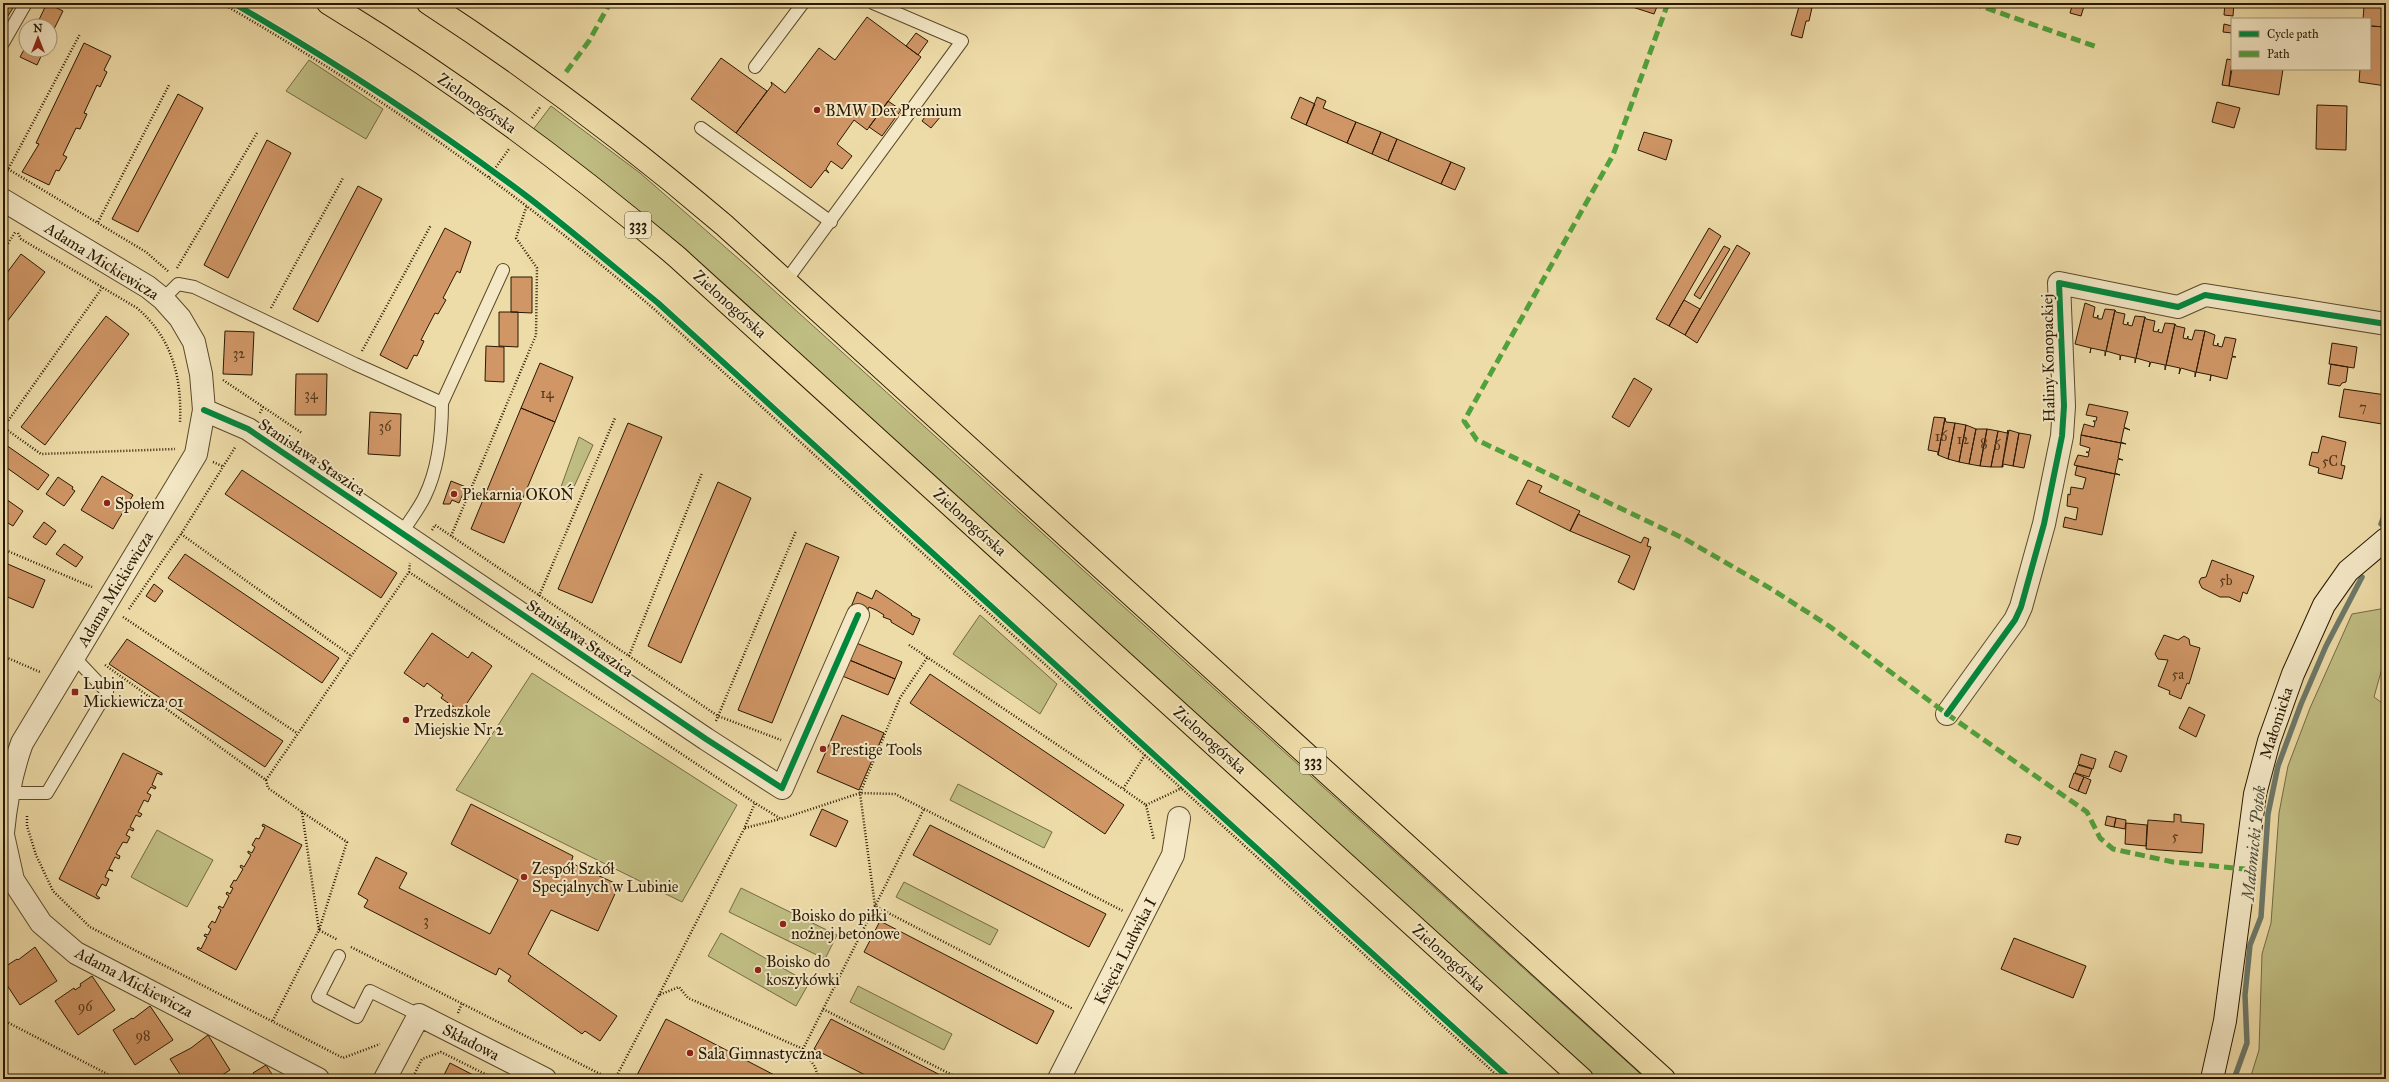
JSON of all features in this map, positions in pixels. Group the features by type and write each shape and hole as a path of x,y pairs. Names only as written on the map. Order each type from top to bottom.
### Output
{"main road":[{"name":"Zielonogórska","path":"328,3 408,55 514,129 602,195 677,257 1582,1079"},
{"name":"333","path":"428,3 527,71 621,141 711,214 1664,1079"}],"street":[{"name":"Adama Mickiewicza","path":"3,200 131,276 163,299 180,318 194,342 201,374 204,410 186,451 74,657 22,743 12,770 7,793 3,834 13,880 41,924 76,953 318,1079"},
{"name":"Haliny Konopackiej","path":"1947,714 2015,620 2021,607 2044,524 2062,436 2064,406 2059,283 2178,308 2205,295 2386,324"},
{"name":"Stanisława Staszica","path":"204,410 248,429 706,739 782,788 858,615"},
{"name":"Małomicka","path":"2212,1079 2225,1021 2255,794 2272,732 2301,653 2328,599 2348,571 2386,539"},
{"name":"Księcia Ludwika I","path":"1059,1079 1173,856 1179,818"},
{"path":"385,1079 419,1016"},
{"name":"Składowa","path":"419,1016 544,1079"}],"lane":[{"path":"3,43 26,3"},
{"path":"755,67 803,3"},
{"path":"786,281 831,222 962,41 873,3"},
{"path":"701,128 831,222"},
{"path":"402,533 425,497 434,471 440,448 442,403 503,270"},
{"path":"163,299 178,284 194,287 355,364 442,403"},
{"path":"7,793 47,793 106,692 74,657"},
{"path":"339,956 318,998 357,1017 370,991 419,1016"}],"path":[{"path":"221,3 312,57 384,104 527,205 654,309 1501,1079"},
{"path":"233,3 315,52 388,99 517,189"},
{"path":"3,179 80,34"},
{"path":"98,222 169,85"},
{"path":"177,269 257,133"},
{"path":"3,166 9,169"},
{"path":"264,321 343,178"},
{"path":"529,198 535,203"},
{"path":"452,536 536,335 537,268 516,238 527,205"},
{"path":"547,212 565,227"},
{"path":"355,364 431,225"},
{"path":"10,228 16,231 21,240 137,308 151,320 163,336 174,359 178,376 180,406 179,428"},
{"path":"3,251 16,231"},
{"path":"589,246 658,303 1510,1079"},
{"path":"102,288 3,428 41,454 186,451 222,466"},
{"path":"119,623 181,534 222,466 263,407"},
{"path":"539,596 615,418"},
{"path":"178,442 186,451"},
{"path":"173,455 186,451"},
{"path":"629,656 702,474"},
{"path":"435,525 718,716 800,747"},
{"path":"692,761 718,716 796,531"},
{"path":"181,534 350,655"},
{"path":"266,780 350,655 409,572 410,563 421,546"},
{"path":"3,549 92,587"},
{"path":"409,572 781,819"},
{"path":"88,593 96,580"},
{"path":"123,617 297,733"},
{"path":"909,645 1146,805 1155,845"},
{"path":"3,656 40,672"},
{"path":"875,906 860,794 900,698 927,658"},
{"path":"102,663 266,780 268,788 347,842 319,930 272,1022"},
{"path":"36,679 44,666"},
{"path":"1122,789 1145,755"},
{"path":"1146,805 1182,788"},
{"path":"28,793 27,826 36,855 53,891 90,927 343,1058 381,1044 422,1059 441,1052 495,1079"},
{"path":"744,829 860,794 895,794 1126,912"},
{"path":"615,1079 744,829 755,803"},
{"path":"802,1049 924,809"},
{"path":"302,812 319,930"},
{"path":"875,906 1075,1010 1072,1016"},
{"path":"319,930 340,941"},
{"path":"346,944 604,1076 606,1079"},
{"path":"659,995 679,987 688,998 802,1049 815,1067 819,1079"},
{"path":"823,1009 960,1079"},
{"path":"3,1020 118,1079"},
{"path":"412,1079 422,1059"}],"shaded area":[{"path":"309,60 383,109 366,139 286,91"},
{"path":"551,106 640,173 748,267 1646,1079 1591,1079 532,131"},
{"path":"579,437 593,445 567,502 557,498"},
{"path":"2386,608 2386,654 2374,697 2386,706 2386,1079 2250,1079 2259,1050 2262,954 2271,923 2279,813 2288,766 2310,708 2352,614"},
{"path":"980,615 1057,684 1040,714 953,654"},
{"path":"532,673 737,805 682,902 456,790"},
{"path":"958,784 1052,832 1044,848 950,800"},
{"path":"157,830 213,860 187,907 131,877"},
{"path":"904,882 998,930 990,945 896,897"},
{"name":"Boisko do piłki nożnej betonowe","path":"741,888 837,935 825,959 729,912"},
{"name":"Boisko do koszykówki","path":"721,933 809,983 796,1006 708,956"},
{"path":"858,986 952,1034 944,1050 850,1002"}],"building":[{"path":"3,3 16,3 3,24"},
{"path":"47,3 63,11 58,21 58,18 40,18"},
{"path":"1620,3 1658,3 1658,4 1654,14"},
{"path":"1800,3 1813,3 1809,21 1806,21 1802,38 1791,35"},
{"path":"2073,3 2085,3 2081,16 2070,13"},
{"path":"2225,3 2234,3 2233,16 2224,15"},
{"path":"2361,3 2386,3 2386,27 2371,26 2371,18 2363,18 2364,7"},
{"name":"BMW Dex Premium","path":"867,17 921,57 867,130 854,120 837,144 852,156 842,169 831,161 826,169 829,173 825,170 811,188 736,133 772,85 771,82 785,93 819,48 835,60"},
{"path":"2224,24 2231,26 2231,33 2223,32"},
{"path":"2371,26 2386,27 2386,86 2359,82 2360,70 2371,70"},
{"path":"916,33 928,41 918,55 906,46"},
{"path":"84,43 111,56 104,70 107,72 100,87 97,85 84,113 87,114 80,129 76,128 63,155 67,157 59,171 56,170 49,185 22,172 39,144 36,143"},
{"path":"22,58 40,58 37,65"},
{"path":"721,58 767,91 736,133 691,99"},
{"path":"2227,59 2231,60 2229,86 2222,85"},
{"path":"2232,70 2283,70 2279,95 2229,86"},
{"path":"178,94 203,108 138,232 112,219"},
{"path":"1300,97 1315,104 1306,125 1291,118"},
{"path":"1317,97 1326,101 1323,108 1356,122 1347,143 1306,125"},
{"path":"888,101 901,110 882,136 869,127"},
{"path":"2217,102 2240,108 2234,128 2212,122"},
{"path":"2317,105 2347,106 2346,150 2316,149"},
{"path":"931,109 941,116 931,128 922,121"},
{"path":"1356,122 1381,132 1372,154 1347,143"},
{"path":"1381,132 1397,139 1388,161 1372,154"},
{"path":"1644,132 1672,140 1666,160 1638,150"},
{"path":"1397,139 1451,162 1441,184 1388,161"},
{"path":"267,140 291,153 228,278 204,265"},
{"path":"1451,162 1465,168 1455,190 1441,184"},
{"path":"358,186 382,199 318,322 293,309"},
{"path":"445,228 471,242 460,273 457,271 443,298 446,300 438,314 435,313 421,340 424,341 417,356 414,355 407,369 380,355"},
{"path":"1709,228 1721,236 1669,326 1656,319"},
{"path":"1737,245 1750,253 1697,343 1685,335"},
{"path":"1724,246 1730,249 1700,299 1694,295"},
{"path":"21,254 45,272 3,327 3,278"},
{"path":"511,277 532,277 532,313 511,312"},
{"path":"1684,300 1700,309 1685,335 1669,326"},
{"path":"2085,303 2095,307 2093,317 2097,318 2098,315 2098,319 2102,319 2105,309 2115,310 2105,356 2105,351 2075,344"},
{"path":"2115,310 2116,312 2125,314 2123,324 2127,325 2128,322 2128,325 2132,326 2135,316 2145,317 2135,363 2135,358 2121,355 2120,360 2120,355 2106,351"},
{"path":"499,312 518,312 518,347 499,346"},
{"path":"106,316 129,334 45,445 21,427"},
{"path":"2145,317 2146,319 2155,321 2153,331 2157,332 2159,329 2158,332 2162,333 2165,323 2175,324 2165,370 2165,365 2151,362 2149,367 2150,362 2136,358"},
{"path":"2175,324 2176,326 2185,328 2183,338 2187,339 2188,336 2188,339 2192,340 2195,330 2205,331 2195,377 2195,372 2181,368 2179,374 2180,368 2166,365"},
{"path":"225,331 254,332 252,375 223,374"},
{"path":"2205,331 2215,335 2213,345 2217,346 2218,343 2218,346 2222,347 2225,337 2236,339 2232,356 2236,357 2232,357 2227,379 2196,372"},
{"path":"2332,343 2357,347 2354,368 2329,364"},
{"path":"486,346 504,347 504,382 485,381"},
{"path":"540,363 573,377 555,422 521,408"},
{"path":"2331,364 2348,367 2346,382 2342,383 2340,386 2328,384"},
{"path":"296,374 327,374 326,415 295,415"},
{"path":"1634,378 1652,389 1629,427 1612,417"},
{"path":"2344,389 2386,395 2382,424 2339,417"},
{"path":"2089,404 2128,412 2124,427 2130,430 2124,428 2121,442 2126,444 2081,435 2084,424 2094,427 2095,422 2093,421 2096,421 2097,417 2086,415"},
{"path":"521,408 555,422 504,543 471,529"},
{"path":"370,412 401,414 400,456 368,454"},
{"path":"1934,417 1945,418 1938,455 1938,452 1928,450"},
{"path":"1945,418 1946,422 1955,423 1948,459 1938,455"},
{"path":"628,423 662,437 592,603 558,589"},
{"path":"1955,423 1966,425 1959,462 1948,459"},
{"path":"1966,425 1976,429 1969,464 1959,462"},
{"path":"1976,429 1987,429 1980,466 1969,464"},
{"path":"1987,429 1998,431 1991,467 1980,466"},
{"path":"2008,430 2002,467 1991,467 1998,431 2007,433"},
{"path":"2009,430 2019,433 2013,466 2003,464 2002,467"},
{"path":"2019,433 2031,435 2024,468 2013,466"},
{"path":"2081,435 2121,443 2118,458 2123,460 2118,459 2115,473 2120,475 2074,465 2078,455 2088,457 2089,453 2086,452 2089,452 2090,448 2080,445"},
{"path":"2322,436 2346,442 2341,465 2345,466 2342,479 2318,473 2319,468 2309,465 2312,452 2318,453"},
{"path":"6,445 49,475 38,490 3,465 3,449"},
{"path":"2077,466 2115,474 2102,535 2063,527 2065,517 2076,520 2078,508 2067,506 2068,494 2070,495 2071,487 2083,489 2086,478 2075,475"},
{"path":"242,470 397,573 381,598 225,494"},
{"name":"Społem","path":"102,476 133,495 113,529 81,510"},
{"path":"58,477 73,487 72,489 75,491 64,506 46,494"},
{"path":"1528,480 1542,486 1539,492 1580,511 1570,531 1516,504"},
{"name":"Piekarnia OKOŃ","path":"451,481 466,487 459,503 452,500 450,504 443,504"},
{"path":"718,482 751,498 681,663 648,646"},
{"path":"3,497 23,511 13,526 3,520"},
{"path":"1578,514 1641,543 1644,537 1649,539 1647,546 1651,547 1634,590 1618,582 1630,556 1570,531"},
{"path":"44,522 56,531 46,545 33,537"},
{"path":"806,543 839,557 772,723 738,710"},
{"path":"64,544 83,557 76,567 56,554"},
{"path":"185,554 339,658 322,683 168,578"},
{"path":"2212,560 2254,576 2247,594 2243,592 2240,602 2229,597 2220,597 2202,588 2199,582 2201,578 2206,577"},
{"path":"3,562 45,580 33,608 3,595"},
{"path":"154,584 163,591 155,602 146,596"},
{"path":"876,590 912,614 911,615 920,619 913,635 891,622 891,620 883,617 884,615 876,610 869,607 866,613 851,607 857,592 872,599"},
{"path":"432,633 468,658 472,652 492,666 461,712 441,698 443,695 427,683 424,687 404,673"},
{"path":"2164,635 2178,640 2184,636 2189,639 2190,645 2200,648 2189,684 2187,683 2181,699 2169,694 2170,691 2158,686 2168,660 2158,659 2155,654"},
{"path":"127,639 283,741 265,767 109,664"},
{"path":"854,642 902,662 895,679 847,659"},
{"path":"847,659 895,679 888,695 840,675"},
{"path":"930,674 1124,805 1105,834 910,703"},
{"path":"2189,707 2205,715 2196,737 2179,728"},
{"path":"842,715 884,733 859,790 817,772"},
{"path":"2115,751 2127,756 2121,772 2109,767"},
{"path":"123,753 162,773 162,775 157,773 152,785 156,787 155,789 151,787 147,793 151,795 148,802 144,800 138,812 142,814 140,817 136,815 130,827 134,829 133,831 129,829 126,835 130,837 127,843 123,842 116,854 120,856 119,859 115,857 109,869 113,871 108,870 105,877 109,879 106,886 102,884 96,895 100,898 98,899 59,879"},
{"path":"2081,754 2096,759 2093,769 2078,764"},
{"path":"2078,765 2092,769 2089,777 2075,773"},
{"path":"2074,773 2084,777 2078,791 2069,787"},
{"path":"2084,777 2091,780 2086,794 2078,791"},
{"path":"471,804 573,856 571,863 619,885 598,931 551,910 528,954 617,1016 600,1041 585,1031 582,1034 508,981 511,976 499,968 496,975 364,907 368,900 358,894 376,857 407,873 399,888 490,934 518,880 451,844"},
{"path":"822,809 848,821 836,847 810,835"},
{"path":"2174,814 2181,815 2181,822 2204,824 2202,853 2146,849 2148,820 2174,822"},
{"path":"2107,816 2116,818 2114,827 2105,825"},
{"path":"2116,818 2126,820 2125,829 2114,827"},
{"path":"2126,823 2147,825 2146,846 2125,844"},
{"path":"263,824 302,845 236,970 197,949 198,947 201,949 207,937 204,936 205,934 208,935 211,929 208,927 212,921 215,923 221,910 218,908 219,906 223,908 229,896 226,894 227,892 230,894 233,888 230,887 234,880 236,881 243,869 240,867 241,865 244,867 251,855 248,851 252,853 255,847 252,845 256,838 259,839 265,827 262,826"},
{"path":"930,825 1106,914 1089,947 913,855"},
{"path":"2007,834 2021,837 2018,845 2005,842"},
{"path":"880,921 1054,1011 1037,1044 864,952"},
{"path":"2014,938 2086,966 2073,998 2001,969"},
{"path":"35,947 57,981 20,1005 3,979 3,968 17,959 18,960"},
{"path":"92,976 115,1010 78,1035 55,1001 74,988 75,990 81,986 80,984"},
{"path":"150,1006 173,1040 135,1065 113,1030 132,1018 133,1019"},
{"name":"Sala Gimnastyczna","path":"666,1019 680,1026 782,1079 635,1079"},
{"path":"831,1019 948,1079 873,1079 814,1049"},
{"path":"208,1035 230,1070 216,1079 183,1079 170,1059 191,1048"},
{"path":"450,1063 477,1077 479,1079 442,1079"},
{"path":"266,1065 275,1079 249,1079 254,1076 253,1073"}],"waterway":[{"name":"Małomicki Potok","path":"2385,124 2386,128"},
{"name":"Małomicki Potok","path":"2381,524 2386,511"},
{"name":"Małomicki Potok","path":"2234,1079 2247,1043 2245,995 2250,945 2261,917 2268,814 2278,766 2301,704 2326,646 2362,577"}],"marked path":[{"path":"566,72 589,41 610,3"},
{"path":"1668,3 1613,155 1464,421 1477,440 1685,539 1773,590 1829,626 1947,714 2087,812 2100,838 2113,849 2173,862 2245,869"},
{"path":"1972,3 2097,47"}],"cycle path":[{"path":"233,3 347,72 457,146 529,198 658,303 1510,1079"},
{"path":"1947,714 2015,620 2021,607 2044,524 2062,436 2064,406 2059,283 2178,307 2205,295 2386,324"},
{"path":"204,410 248,429 706,739 782,788 858,615"}],"place":[{"name":"BMW Dex Premium","path":"817,110"},
{"name":"Piekarnia OKOŃ","path":"454,494"},
{"name":"Społem","path":"107,503"},
{"name":"Lubin Mickiewicza 01","path":"75,692"},
{"name":"Przedszkole Miejskie Nr 2","path":"406,720"},
{"name":"Prestige Tools","path":"823,749"},
{"name":"Zespół Szkół Specjalnych w Lubinie","path":"524,877"},
{"name":"Boisko do piłki nożnej betonowe","path":"783,924"},
{"name":"Boisko do koszykówki","path":"758,970"},
{"name":"Sala Gimnastyczna","path":"690,1053"}]}
